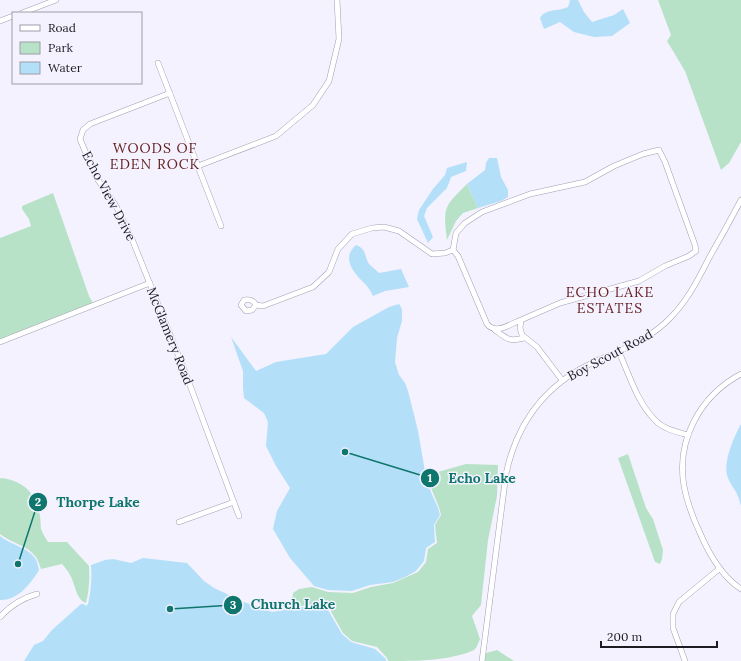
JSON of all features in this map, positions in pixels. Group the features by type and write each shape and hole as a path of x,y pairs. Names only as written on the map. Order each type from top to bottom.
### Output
{"street":[{"path":"25,12 56,0"},
{"path":"198,166 276,136 313,104 329,80 339,39 336,0"},
{"path":"0,21 12,16"},
{"path":"158,63 221,226"},
{"name":"Echo View Drive","path":"150,282 116,206 96,177 80,139 83,130 90,124 170,93"},
{"path":"453,250 456,234 465,223 483,212 530,194 585,182 614,166 643,154 659,150 668,170 696,251 689,256 665,266 640,281 560,303 495,330"},
{"name":"Boy Scout Road","path":"482,661 502,506 510,458 518,436 530,414 544,397 562,380 584,367 640,342 669,319 683,304 693,288 741,200"},
{"path":"256,305 263,306 313,287 329,272 338,248 352,234 372,228 384,227 399,231 432,254 445,253 453,250"},
{"path":"453,250 458,256 484,319 490,328 504,337 514,341 524,338"},
{"name":"McGlamery Road","path":"0,342 150,282 239,516"},
{"path":"521,320 520,331 524,338 537,348 562,380"},
{"path":"619,352 640,399 655,421 671,430 688,435"},
{"path":"741,374 730,380 712,395 697,414 683,452 684,487 690,510 707,551 720,569 741,589"},
{"path":"179,522 234,502"},
{"path":"685,661 673,628 673,614 679,602 720,569"},
{"path":"0,618 22,598 37,594"}],"green space":[{"path":"658,0 741,0 741,142 729,163 721,170 685,71 667,41 671,35"},
{"path":"467,184 478,208 463,213 456,221 447,240 445,220 447,208"},
{"path":"53,193 89,296 93,303 0,339 0,238 31,226 29,219 22,209 22,206"},
{"path":"628,454 646,508 653,519 663,550 660,564 655,562 618,458"},
{"path":"466,464 498,465 497,496 488,540 481,605 472,616 480,639 474,650 465,654 443,658 388,661 377,647 352,641 343,633 329,608 319,604 291,607 293,593 299,589 312,587 328,592 353,593 371,587 393,583 418,572 426,562 428,549 437,543 435,525 441,515 427,475"},
{"path":"1,478 22,485 32,495 38,508 41,529 48,542 67,542 89,566 89,584 86,603 80,598 72,578 62,564 41,569 37,558 32,553 0,534"},
{"path":"497,650 514,661 485,661 486,653"}],"water":[{"path":"569,0 578,0 584,12 592,22 614,15 623,9 630,23 612,36 594,37 574,32 560,22 544,29 540,18 542,15 549,11 568,7"},
{"path":"489,158 497,158 501,177 508,190 508,197 501,201 478,208 467,184 485,170 486,163"},
{"path":"467,162 466,171 451,177 447,188 427,208 424,216 433,237 428,243 417,219 419,210 433,189 445,175 447,168"},
{"path":"356,245 362,249 369,264 379,273 401,269 409,287 385,291 373,296 368,287 354,271 349,261 351,250"},
{"path":"399,304 402,309 402,321 397,338 395,362 399,375 405,383 408,391 418,431 427,483 440,515 434,525 435,542 426,548 424,561 416,571 405,577 393,582 370,585 352,591 328,590 314,586 290,558 273,529 277,511 290,488 276,466 266,446 268,422 264,413 244,398 243,371 231,337 256,371 276,362 326,354 353,327 389,307"},
{"path":"741,424 741,506 738,496 728,478 727,465 732,443"},
{"path":"0,536 31,554 36,559 39,570 23,590 13,598 7,600 0,600"},
{"path":"143,558 187,563 204,581 214,588 244,602 272,612 319,606 328,610 342,634 351,642 375,649 386,659 386,661 24,661 34,645 43,641 52,630 81,604 86,606 88,604 91,584 91,565 113,559 131,563"}],"place":[{"name":"Echo Lake","path":"345,452"},
{"name":"Thorpe Lake","path":"18,564"},
{"name":"Church Lake","path":"170,609"}],"district":[{"name":"WOODS OF EDEN ROCK","path":"155,156"},
{"name":"ECHO LAKE ESTATES","path":"610,300"}]}
